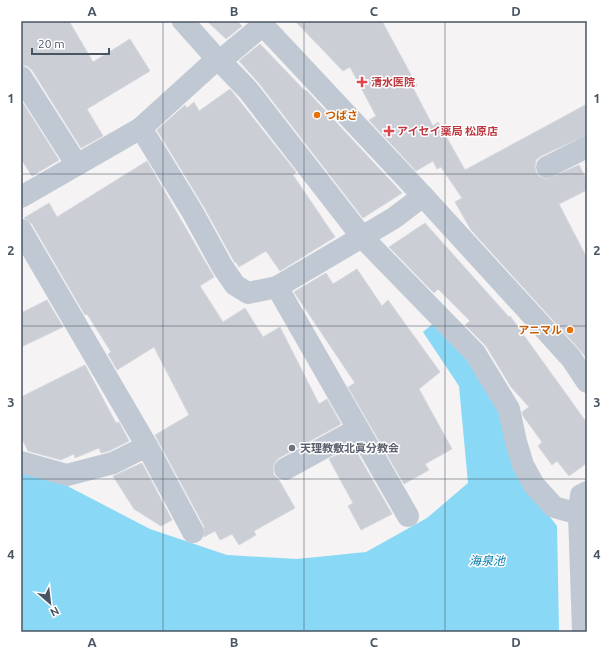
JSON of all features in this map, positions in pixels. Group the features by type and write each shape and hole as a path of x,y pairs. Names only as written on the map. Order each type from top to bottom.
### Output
{"street":[{"path":"183,21 218,60 248,90 362,237 475,353 490,374 510,409 516,442 523,465 534,485 554,507 579,514"},
{"path":"24,188 77,165 142,128 261,23 423,196 571,358 587,382"},
{"path":"21,77 77,165"},
{"path":"142,128 235,285 248,293 277,287 394,218 423,196"},
{"path":"547,167 587,147"},
{"path":"21,230 148,446 193,532"},
{"path":"277,287 408,516"},
{"path":"285,469 358,429"},
{"path":"21,462 67,476 113,463 148,446"},
{"path":"582,632 579,514 582,495 587,492"}],"water":[{"name":"海泉池","path":"434,323 488,385 526,486 557,526 559,632 21,632 21,472 50,477 150,529 227,555 297,559 366,552 427,518 468,483 459,386 423,332"}],"building":[{"path":"21,21 69,21 93,62 130,39 150,71 87,109 103,136 81,148 32,70 27,66 21,65"},
{"path":"207,21 237,21 242,26 226,39"},
{"path":"295,21 382,21 417,86 413,88 433,126 438,122 465,170 587,104 587,135 541,156 536,160 535,167 536,172 540,177 547,179 579,165 587,180 587,190 559,204 587,258 587,359 471,230 455,202 462,198 441,167 437,169 433,161 416,171 369,120 376,116 350,67 343,71"},
{"path":"260,44 305,91 306,90 402,193 363,218 258,82 239,61"},
{"path":"230,89 296,172 293,175 335,237 280,271 266,251 239,267 236,262 235,263 204,207 157,130 185,105 187,108 194,102 199,111"},
{"path":"21,100 59,160 32,176 21,159"},
{"path":"147,161 214,277 200,286 223,322 245,308 263,337 280,327 319,404 327,399 341,424 279,458 275,462 273,468 274,475 279,480 295,508 254,531 256,535 239,545 232,534 220,540 215,531 204,537 204,526 155,435 189,415 154,347 117,370 108,354 111,352 87,314 85,315 32,224 24,218 49,203 57,217"},
{"path":"425,223 509,317 510,316 587,423 587,463 569,476 557,461 552,465 538,446 542,442 523,416 522,412 529,407 511,387 486,346 465,325 470,321 438,289 434,293 389,247"},
{"path":"357,269 382,306 388,300 440,372 419,389 452,449 425,464 429,470 404,484 348,387 355,383 294,292 326,273 333,284"},
{"path":"47,300 63,327 21,347 21,313"},
{"path":"85,365 116,423 119,422 129,441 109,451 101,453 99,448 75,458 74,454 61,460 28,451 21,437 21,397"},
{"path":"353,446 392,514 361,530 348,506 353,503 329,459"},
{"path":"142,463 172,520 161,526 134,509 113,476"}],"place":[{"name":"清水医院","path":"362,82"},
{"name":"つばさ","path":"317,115"},
{"name":"アイセイ薬局 松原店","path":"389,131"},
{"name":"アニマル","path":"570,330"},
{"name":"天理教敷北眞分教会","path":"292,448"}]}
